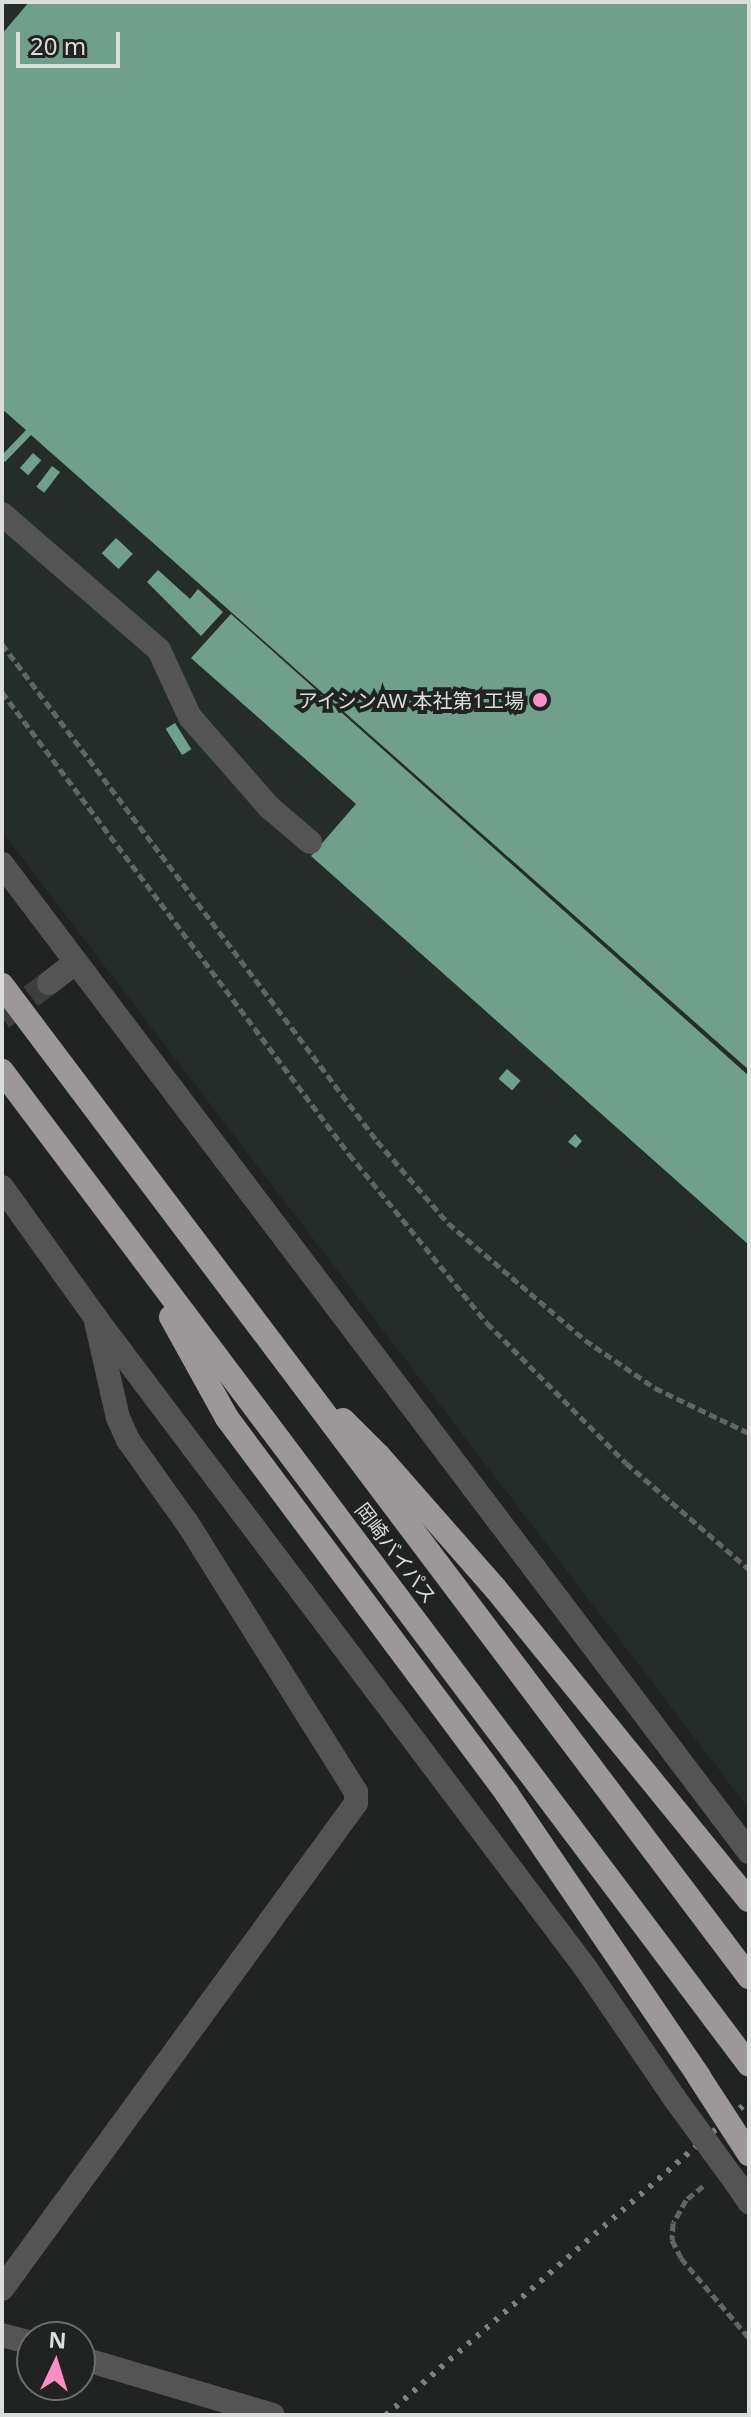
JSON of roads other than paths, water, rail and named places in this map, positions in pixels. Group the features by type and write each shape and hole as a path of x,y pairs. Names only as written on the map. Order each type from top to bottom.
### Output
{"highway":[{"name":"岡崎バイパス","path":"2,985 749,1977"},
{"name":"岡崎バイパス","path":"2,1071 743,2057"},
{"path":"130,1242 227,1418 507,1794 749,2154"},
{"path":"285,1362 379,1456 495,1588 749,1900"}],"street":[{"path":"2,514 159,650 190,717 269,807 310,842"},
{"path":"2,864 749,1852"},
{"path":"49,983 76,962"},
{"path":"2,1187 95,1317 587,1970 743,2193"},
{"path":"2,2289 356,1803 356,1792 340,1765 187,1523 128,1440 118,1418 95,1317"},
{"path":"96,2363 273,2415"}],"tunnel":[{"path":"2,1018 49,983"}],"railway":[{"path":"386,2415 749,2101"}],"place":[{"name":"アイシンAW 本社第1工場","path":"540,700"}]}
